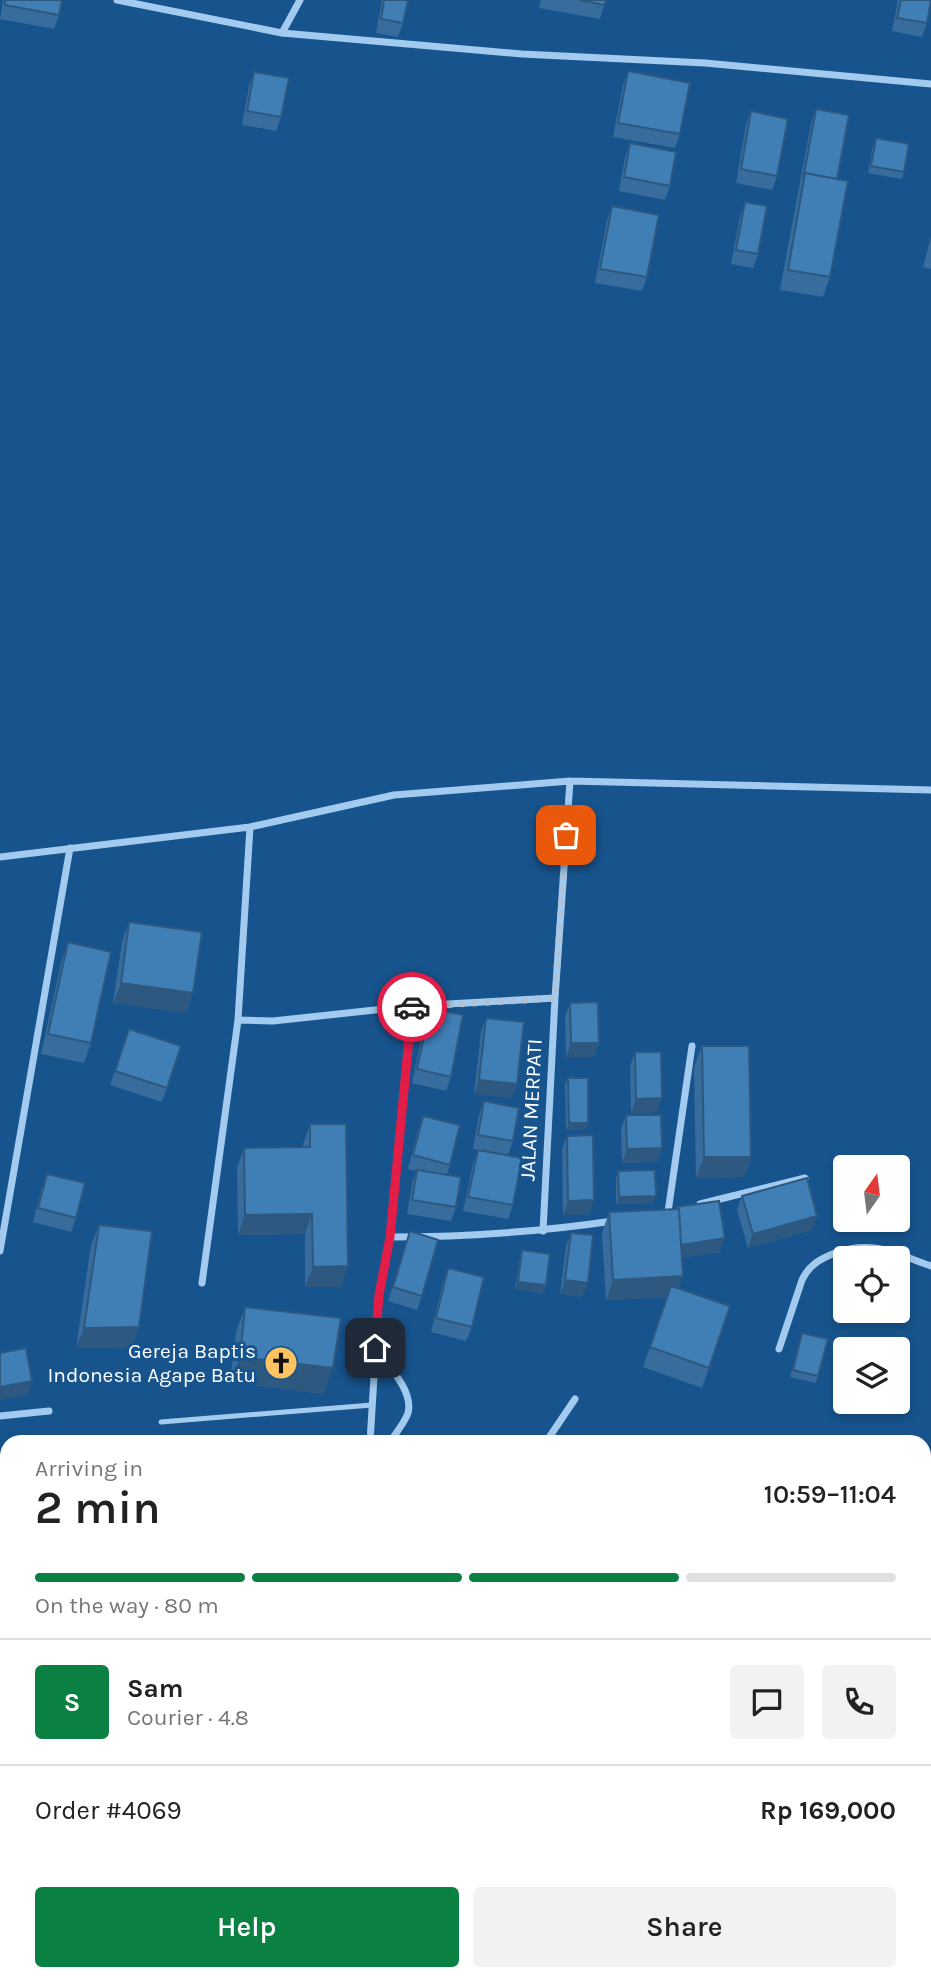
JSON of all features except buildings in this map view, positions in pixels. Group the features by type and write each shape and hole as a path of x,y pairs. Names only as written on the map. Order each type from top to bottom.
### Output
{"street":[{"path":"117,0 282,33 522,54 705,63 931,84"},
{"path":"282,33 300,0"},
{"path":"0,857 250,827 394,795 570,781 931,790"},
{"name":"JALAN MERPATI","path":"542,1231 570,781"},
{"path":"202,1283 238,1020 250,827"},
{"path":"0,1251 69,848"},
{"path":"238,1020 273,1021 412,1006 555,998"},
{"path":"370,1435 379,1295 390,1237 412,1006"},
{"path":"668,1212 692,1046"},
{"path":"693,1206 805,1178"},
{"path":"656,1214 680,1209"},
{"path":"390,1237 468,1237 542,1231 618,1220"},
{"path":"779,1349 806,1271 820,1258 854,1246 879,1248 931,1266"},
{"path":"375,1348 406,1392 408,1413 394,1435"},
{"path":"550,1435 575,1399"},
{"path":"0,1416 49,1411"}],"lane":[{"path":"161,1422 372,1405"}],"way so far":[{"path":"412,1007 555,998 566,835"}],"place":[{"name":"Gereja Baptis Indonesia Agape Batu","path":"281,1363"}],"route":[{"path":"375,1348 379,1295 390,1237 412,1007"}]}
